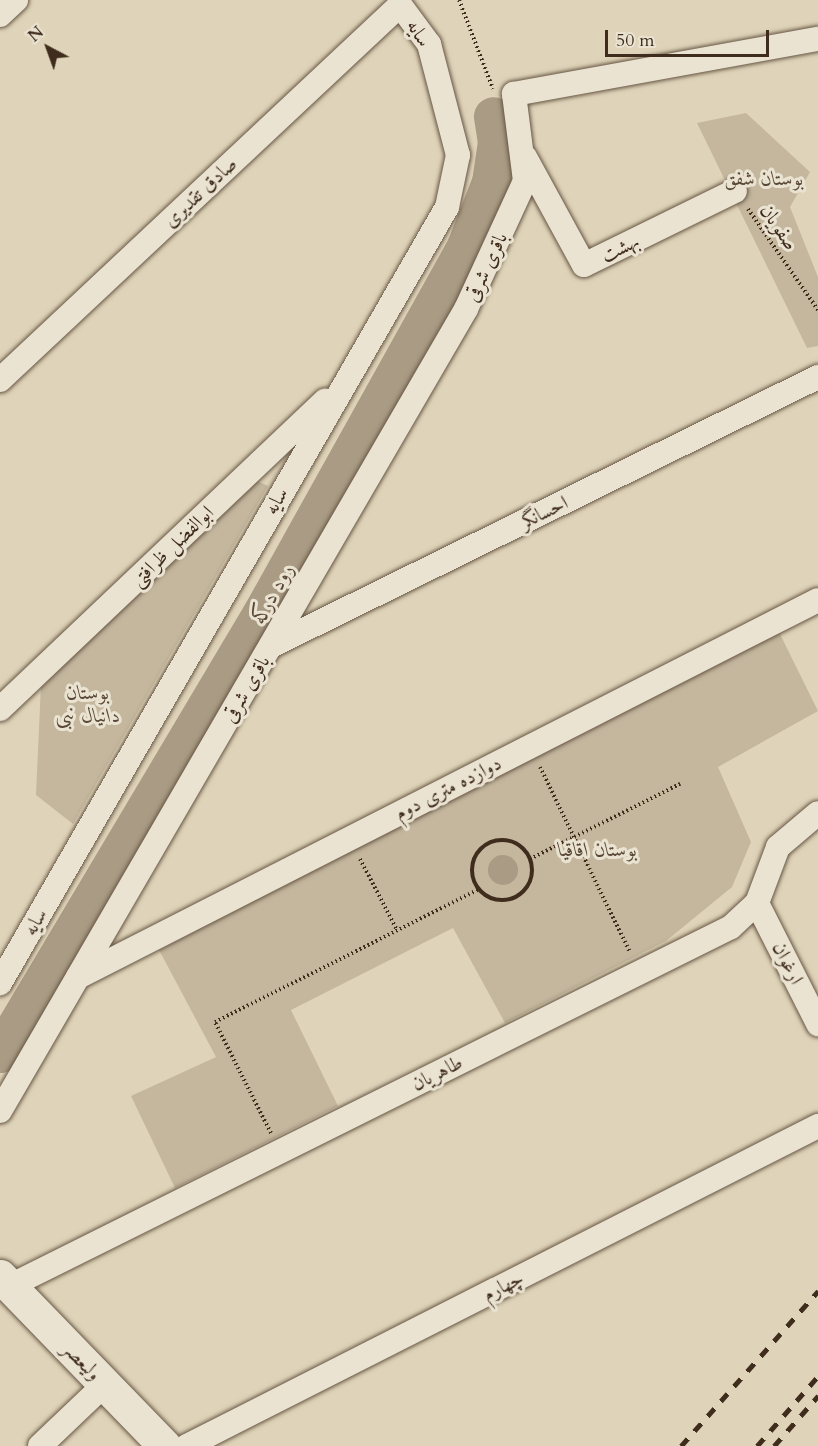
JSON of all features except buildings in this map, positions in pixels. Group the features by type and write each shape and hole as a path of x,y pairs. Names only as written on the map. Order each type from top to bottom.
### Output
{"main road":[{"name":"ولیعصر","path":"5,1281 165,1446"}],"street":[{"path":"0,15 16,0"},
{"name":"صادق تقدیری","path":"0,380 400,5"},
{"name":"سایه","path":"0,983 344,382 411,275 447,207 458,155 429,44 400,5"},
{"path":"505,97 818,39"},
{"name":"باقری شرقی","path":"0,1111 466,309 525,181 524,155 505,97"},
{"name":"بهشت","path":"524,155 584,265 735,191"},
{"name":"احسانگر","path":"271,646 818,377"},
{"name":"ابوالفضل ظرافتی","path":"0,709 344,382"},
{"name":"دوازده متری دوم","path":"78,977 818,600"},
{"name":"طاهریان","path":"5,1281 280,1151 731,927 757,903 778,847 818,813"},
{"name":"ارغوان","path":"757,903 818,1024"},
{"name":"چهارم","path":"187,1446 818,1126"},
{"path":"40,1446 105,1384"}],"path":[{"path":"459,0 505,97"},
{"name":"صفویان","path":"735,191 818,310"},
{"path":"530,746 639,972"},
{"path":"530,859 680,784"},
{"path":"350,838 397,930"},
{"path":"507,840 517,843 530,859 531,877 521,893 495,899 479,889 472,870 479,851 487,844 507,840"},
{"path":"280,1151 215,1022 479,889"}],"green space":[{"name":"بوستان شفق","path":"746,113 810,172 790,207 818,277 818,346 807,348 697,123"},
{"name":"بوستان دانیال نبی","path":"255,480 268,486 73,824 36,795 41,684"},
{"name":"بوستان اقاقیا","path":"777,628 818,711 718,767 751,842 732,887 666,941 505,1023 453,928 291,1010 338,1106 175,1188 131,1096 216,1057 159,950"}],"shaded area":[{"path":"503,855 514,859 518,870 514,881 503,885 492,881 488,870 492,859"}],"waterway":[{"name":"رود درکه","path":"0,1053 262,613 466,246 491,182 497,142 493,116"}],"railway":[{"path":"681,1446 818,1291"},
{"path":"757,1446 818,1376"},
{"path":"774,1446 818,1396"}]}
